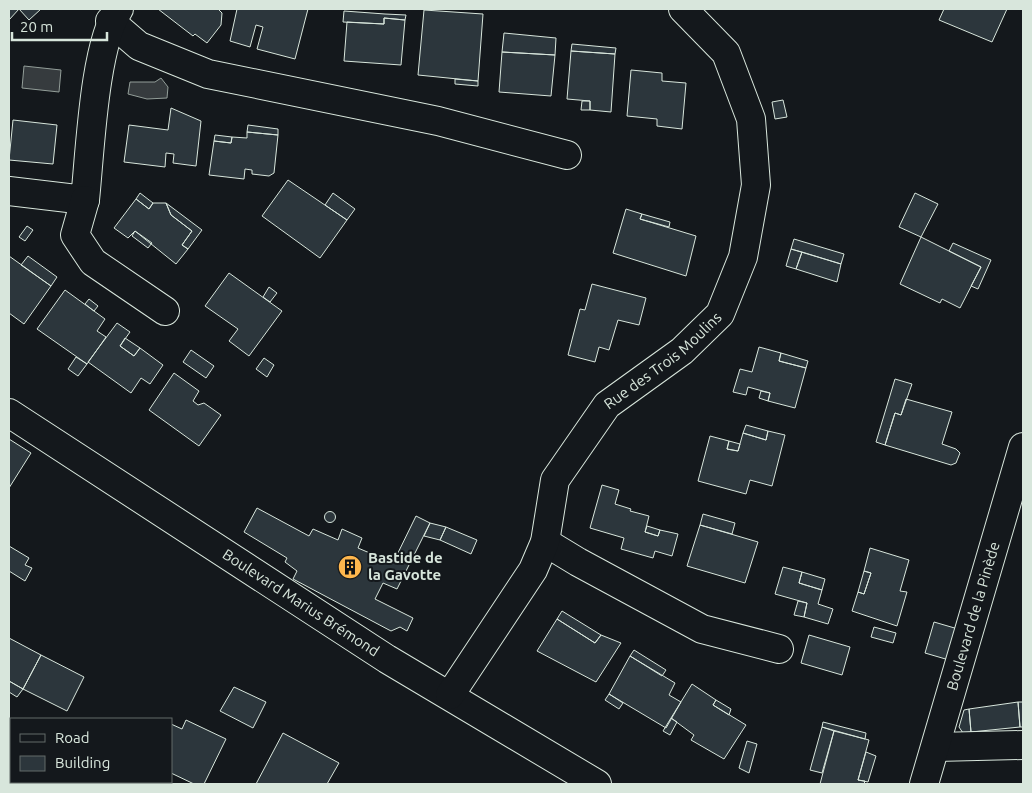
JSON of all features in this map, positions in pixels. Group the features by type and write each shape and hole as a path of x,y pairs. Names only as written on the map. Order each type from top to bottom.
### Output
{"street":[{"name":"Rue des Trois Moulins","path":"450,695 533,570 545,542 555,480 607,405 682,351 720,314 743,257 756,185 751,119 726,53 683,9"},
{"path":"114,15 139,46 208,74 438,121 567,155"},
{"path":"114,15 99,69 85,200 75,235 93,262 164,311"},
{"path":"9,191 85,200"},
{"name":"Boulevard Marius Brémond","path":"9,412 363,644 597,784"},
{"name":"Boulevard de la Pinède","path":"924,784 1023,447"},
{"path":"545,542 702,629 779,649"},
{"path":"936,747 1023,745"}],"shaded area":[{"path":"24,66 61,70 59,92 22,88"},
{"path":"161,78 168,87 167,98 147,99 128,94 130,82 155,82"}],"building":[{"path":"9,9 19,9 9,20"},
{"path":"19,9 41,9 29,20"},
{"path":"158,9 218,9 222,13 221,25 207,43 195,34 193,36"},
{"path":"237,9 308,9 295,59 257,49 263,27 256,25 250,47 230,41"},
{"path":"944,9 1007,9 992,42 939,20"},
{"path":"424,10 483,14 478,81 418,75"},
{"path":"344,11 406,15 405,20 384,18 384,24 343,22"},
{"path":"384,18 405,20 401,65 344,61 347,22 384,24"},
{"path":"504,33 556,38 555,55 502,52"},
{"path":"572,44 616,48 615,54 571,51"},
{"path":"571,51 615,54 611,112 590,110 590,101 567,99"},
{"path":"502,52 555,55 551,96 499,92"},
{"path":"631,70 662,73 662,81 686,83 682,129 657,126 657,119 627,116"},
{"path":"455,79 478,81 478,86 455,84"},
{"path":"783,100 787,117 775,119 772,102"},
{"path":"582,101 590,101 590,110 581,110"},
{"path":"171,108 201,121 196,166 173,163 174,154 166,153 165,167 124,162 129,125 168,130"},
{"path":"13,120 57,125 53,164 9,160"},
{"path":"248,125 278,129 278,135 247,132"},
{"path":"247,132 278,135 274,173 269,176 252,174 252,170 245,169 244,179 209,175 214,141 231,143 232,137 247,138"},
{"path":"215,135 232,137 231,143 214,141"},
{"path":"288,180 347,220 320,258 262,216"},
{"path":"140,193 153,203 149,209 136,199"},
{"path":"333,193 355,209 347,220 325,205"},
{"path":"915,193 938,204 921,237 899,227"},
{"path":"136,199 149,209 153,203 166,203 171,215 192,231 182,245 188,249 176,264 135,231 128,238 114,228"},
{"path":"166,203 202,230 188,249 182,245 192,231 171,215"},
{"path":"626,209 642,214 640,219 696,236 686,276 613,253"},
{"path":"642,214 670,222 669,227 640,219"},
{"path":"27,226 33,230 25,241 19,237"},
{"path":"135,231 152,243 148,248 132,236"},
{"path":"921,237 981,267 960,308 942,299 940,303 900,284"},
{"path":"794,239 844,254 841,264 791,249"},
{"path":"953,243 991,260 978,289 971,286 981,267 949,251"},
{"path":"791,249 802,252 796,269 786,266"},
{"path":"802,252 841,264 837,282 796,269"},
{"path":"9,256 51,286 24,324 9,313"},
{"path":"28,256 57,277 51,286 21,265"},
{"path":"229,273 282,311 249,356 229,341 238,329 205,306"},
{"path":"592,284 646,298 639,325 618,320 609,350 599,347 595,362 568,355 580,309 585,310"},
{"path":"269,287 277,293 270,302 263,297"},
{"path":"65,290 105,319 97,331 106,337 87,364 37,329"},
{"path":"89,299 98,306 94,311 85,304"},
{"path":"117,323 130,332 120,346 134,356 140,348 163,365 150,384 141,378 131,393 88,362"},
{"path":"125,338 140,348 134,356 120,346"},
{"path":"759,347 781,353 779,361 806,368 795,408 768,401 770,393 748,387 746,395 733,392 740,369 752,372"},
{"path":"191,350 214,366 206,378 183,362"},
{"path":"781,353 808,361 806,368 779,361"},
{"path":"76,357 87,364 78,376 68,369"},
{"path":"264,358 274,365 267,377 256,369"},
{"path":"174,373 199,391 193,401 198,405 204,403 221,415 199,446 149,410"},
{"path":"895,379 912,384 901,415 895,413 885,445 876,442"},
{"path":"761,391 770,393 768,401 759,398"},
{"path":"906,399 952,412 942,444 956,449 960,453 956,463 951,465 885,445 895,413 901,415"},
{"path":"746,425 768,431 766,440 743,433"},
{"path":"768,431 785,435 772,486 750,480 746,494 698,481 710,436 729,441 727,449 738,451 743,433 766,440"},
{"path":"9,439 31,453 9,488"},
{"path":"729,441 740,444 738,451 727,449"},
{"path":"602,485 619,490 615,504 631,509 630,511 649,516 645,532 658,536 660,530 678,534 672,556 655,551 653,558 621,549 624,538 590,528"},
{"name":"Bastide de la Gavotte","path":"257,508 309,536 313,529 338,540 342,529 362,538 358,548 393,563 416,516 430,523 397,589 383,583 375,599 413,618 407,631 400,627 391,631 293,579 297,571 285,562 287,558 244,532"},
{"path":"328,512 332,512 335,517 334,521 328,522 325,519 325,515"},
{"path":"703,514 735,523 732,534 700,525"},
{"path":"430,523 446,527 440,540 424,536"},
{"path":"700,525 758,542 745,583 687,566"},
{"path":"647,526 660,530 658,536 645,532"},
{"path":"446,527 477,540 471,554 440,540"},
{"path":"9,546 29,558 25,565 32,568 25,581 9,571"},
{"path":"870,548 909,560 900,591 907,592 897,626 852,611 858,592 864,594 871,573 864,571"},
{"path":"783,567 802,572 799,583 822,590 818,604 833,609 828,624 804,617 807,603 775,594"},
{"path":"864,571 871,573 864,594 858,592"},
{"path":"802,572 825,579 822,590 799,583"},
{"path":"798,601 807,603 804,617 794,615"},
{"path":"562,611 601,635 595,643 557,619"},
{"path":"557,619 595,643 601,635 621,643 596,682 537,651"},
{"path":"934,622 958,629 949,660 925,653"},
{"path":"874,627 896,633 893,643 871,637"},
{"path":"809,635 850,647 842,675 801,663"},
{"path":"9,638 41,655 23,689 9,681"},
{"path":"634,650 666,670 662,676 630,656"},
{"path":"41,655 84,677 67,711 23,689"},
{"path":"630,656 675,683 669,695 681,702 666,728 609,694"},
{"path":"9,681 23,689 17,697 9,692"},
{"path":"692,684 716,700 713,705 746,725 724,759 691,740 694,735 671,718"},
{"path":"234,687 266,702 253,728 220,711"},
{"path":"609,694 623,703 619,709 605,700"},
{"path":"716,700 731,709 729,715 713,705"},
{"path":"1018,702 1023,702 1023,727 1020,727"},
{"path":"1018,702 1020,727 971,732 969,709"},
{"path":"969,709 971,732 963,733 959,727 964,710"},
{"path":"671,718 677,722 670,735 663,731"},
{"path":"186,720 226,739 204,784 194,784 172,773 172,724 182,729"},
{"path":"823,722 866,733 865,739 822,727"},
{"path":"822,727 834,731 822,773 810,770"},
{"path":"834,731 869,740 858,780 865,781 864,784 820,784"},
{"path":"283,733 339,763 327,784 256,784"},
{"path":"747,741 757,744 749,773 739,768"},
{"path":"866,752 876,756 868,782 858,780"}],"place":[{"name":"Bastide de la Gavotte","path":"350,567"}]}
